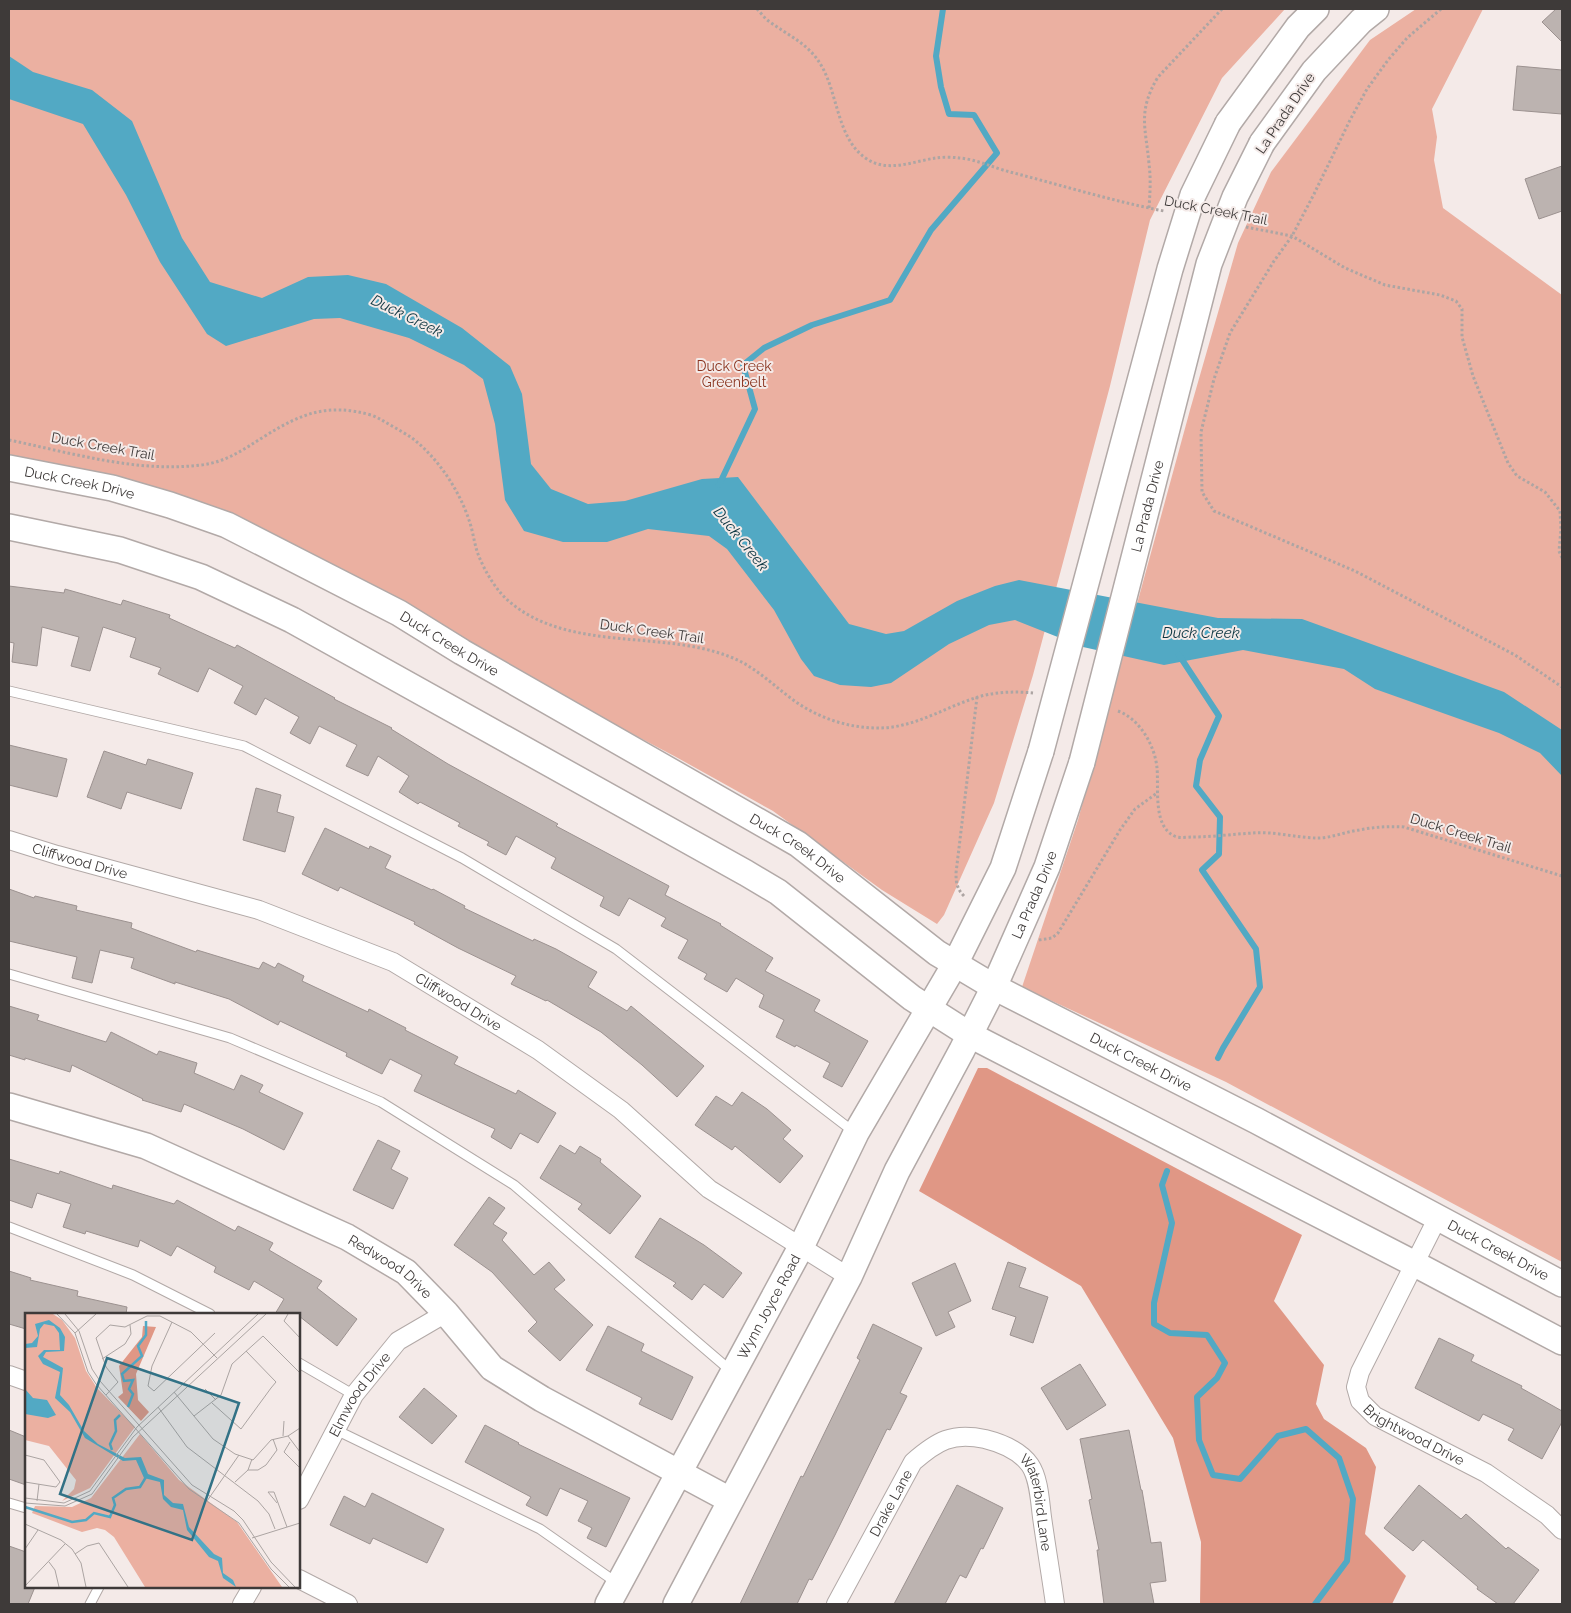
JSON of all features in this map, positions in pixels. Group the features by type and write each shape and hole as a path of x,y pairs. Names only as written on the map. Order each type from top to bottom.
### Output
{"main road":[{"path":"930,1010 1003,868 1041,751 1170,269 1193,195 1228,123 1298,27 1316,9"},
{"name":"La Prada Drive","path":"970,1035 994,987 1046,867 1082,762 1209,264 1235,197 1262,143 1314,70 1361,21 1376,9"},
{"name":"Duck Creek Drive","path":"9,468 112,488 170,505 227,525 399,613 462,652 798,844 937,953 994,987 1257,1121 1562,1284"},
{"path":"9,527 120,550 201,577 292,620 746,872 778,892 912,998 970,1035 1415,1264 1562,1342"},
{"name":"Wynn Joyce Road","path":"614,1594 800,1247 856,1134 930,1010"},
{"path":"676,1604 849,1277 897,1172 970,1035"},
{"name":"Redwood Drive","path":"9,1106 146,1146 347,1237 406,1272 446,1313 492,1368 542,1399 730,1500"}],"street":[{"name":"Cliffwood Drive","path":"9,840 258,910 393,962 538,1050 620,1110 709,1189 849,1277"},
{"name":"Brightwood Drive","path":"1438,1217 1360,1372 1356,1387 1360,1401 1375,1416 1486,1473 1547,1515 1562,1530"},
{"name":"Elmwood Drive","path":"300,1498 354,1395 398,1341 446,1313"},
{"path":"9,1376 25,1381"},
{"name":"Drake Lane","path":"836,1604 912,1462 931,1446 951,1438 973,1437"},
{"name":"Waterbird Lane","path":"973,1437 999,1442 1016,1452 1030,1466 1038,1487 1055,1604"},
{"path":"300,1580 348,1604"},
{"path":"242,1604 251,1588"}],"lane":[{"path":"9,691 244,746 462,858 616,948 856,1134"},
{"path":"9,974 230,1038 381,1102 514,1184 733,1372"},
{"path":"9,1227 133,1275 208,1313"},
{"path":"300,1364 354,1395"},
{"path":"336,1430 540,1530 614,1594"},
{"path":"9,1503 25,1508"},
{"path":"90,1604 98,1588"}],"path":[{"name":"Duck Creek Trail","path":"757,9 769,21 801,41 811,50 822,66 841,123 849,140 866,159 884,166 910,164 938,157 961,158 1168,212"},
{"path":"1149,208 1150,180 1144,128 1146,103 1150,90 1158,77 1222,9"},
{"path":"1441,9 1407,38 1367,89 1292,236 1274,261 1230,333 1214,379 1201,432 1202,492 1214,512 1355,571 1515,655 1562,687"},
{"name":"Duck Creek Trail","path":"1244,227 1292,236 1345,268 1385,285 1440,295 1456,301 1462,309 1462,337 1473,376 1508,463 1517,476 1545,492 1560,511 1562,529 1560,551 1562,558"},
{"name":"Duck Creek Trail","path":"9,440 113,462 166,468 204,465 223,461 238,455 293,420 321,410 346,409 376,417 412,438 433,458 456,490 469,520 478,554 490,577 511,603 530,615 552,625 578,632 615,638 692,645 734,658 762,675 795,701 826,719 857,727 883,728 914,721 977,697 1005,693 1031,692 1040,694"},
{"path":"967,898 960,892 956,884 956,873 977,697"},
{"name":"Duck Creek Trail","path":"1111,710 1120,712 1130,718 1147,738 1154,753 1157,766 1157,793 1160,816 1171,834 1179,838 1255,832 1320,838 1385,826 1404,827 1562,876"},
{"path":"1038,940 1052,938 1058,933 1120,830 1136,809 1157,793"}],"green space":[{"name":"Duck Creek Greenbelt","path":"9,9 1285,9 1222,78 1150,220 1110,386 1033,675 994,803 944,915 937,924 882,890 773,811 540,685 360,583 208,505 104,476 9,455"},
{"path":"1416,9 1483,9 1432,109 1437,137 1434,160 1443,208 1562,295 1562,1262 1226,1082 1022,987 1078,820 1190,410 1238,243 1271,172 1370,40"}],"shaded area":[{"path":"978,1068 987,1068 1302,1235 1274,1301 1324,1365 1316,1404 1324,1419 1366,1448 1376,1467 1365,1534 1406,1576 1392,1604 1200,1604 1201,1542 1173,1438 1081,1286 919,1191"}],"water":[{"name":"Duck Creek","path":"9,56 33,72 92,90 132,121 182,238 210,282 262,298 308,277 348,275 386,284 462,328 510,366 522,394 531,464 551,489 588,504 625,501 702,479 738,477 849,624 886,634 904,631 957,601 995,586 1019,580 1218,618 1302,619 1504,692 1562,730 1562,776 1540,753 1499,733 1375,689 1344,669 1243,650 1164,665 1083,647 1015,620 989,625 949,644 891,683 871,687 840,685 814,676 801,659 774,610 727,549 709,536 648,529 607,542 563,542 524,531 505,500 495,424 483,379 464,365 409,338 340,318 314,319 226,346 207,334 160,262 126,195 83,124 9,99"}],"building":[{"path":"1556,9 1562,9 1562,42 1542,22"},
{"path":"1517,66 1562,70 1562,114 1513,110"},
{"path":"1562,166 1562,211 1539,219 1525,179"},
{"path":"9,586 64,593 65,589 121,605 123,600 170,615 169,618 235,648 237,645 334,699 392,728 448,764 558,824 556,826 669,886 665,895 721,924 773,958 765,971 820,1000 814,1011 868,1041 842,1087 823,1077 830,1063 776,1037 784,1020 759,1007 764,995 736,978 727,992 704,979 707,974 678,958 688,940 661,926 666,918 629,898 619,916 600,906 604,897 551,868 556,858 516,836 506,855 487,845 489,842 458,826 460,823 420,802 418,804 399,792 409,776 378,756 368,776 346,766 357,745 319,726 310,744 290,733 299,717 265,698 256,715 234,703 243,686 209,668 198,692 158,674 161,668 130,657 136,638 103,627 90,671 71,666 79,637 42,627 37,666 12,662 14,643 9,642"},
{"path":"9,745 67,759 57,797 9,785"},
{"path":"104,751 146,765 148,759 193,773 181,809 127,792 121,809 87,797"},
{"path":"256,788 281,795 277,812 294,817 285,852 243,840"},
{"path":"325,828 369,849 370,846 391,856 385,868 433,889 465,906 464,908 533,941 534,939 556,949 597,972 588,987 627,1011 631,1006 704,1066 677,1097 642,1065 601,1032 547,1000 511,984 516,976 458,948 414,924 415,922 340,887 338,891 302,874"},
{"path":"9,889 34,898 35,896 77,906 76,910 132,923 131,928 196,952 197,950 259,969 263,962 275,968 278,963 304,976 302,981 368,1012 369,1009 458,1057 454,1064 516,1094 518,1090 556,1113 538,1143 520,1133 511,1149 491,1137 495,1129 414,1091 422,1075 390,1059 382,1074 346,1056 347,1053 280,1021 278,1025 229,999 175,982 175,984 131,968 134,958 100,950 92,983 72,978 77,957 9,941"},
{"path":"9,1006 39,1015 37,1020 106,1042 111,1032 157,1055 159,1051 197,1063 194,1073 234,1090 241,1075 263,1085 259,1092 303,1113 284,1150 243,1129 184,1104 181,1112 142,1100 72,1065 70,1072 9,1055"},
{"path":"742,1092 767,1109 791,1130 783,1139 803,1156 780,1183 735,1146 732,1150 695,1125 716,1096 732,1106"},
{"path":"378,1140 400,1151 391,1169 408,1178 393,1209 353,1190"},
{"path":"560,1145 575,1154 580,1146 601,1159 600,1162 641,1196 610,1234 578,1209 582,1204 540,1178"},
{"path":"9,1159 59,1174 60,1171 112,1189 113,1185 174,1204 177,1200 235,1231 238,1226 273,1243 269,1250 322,1281 317,1288 357,1319 337,1346 300,1317 300,1313 276,1313 284,1299 254,1281 249,1290 214,1272 216,1267 177,1246 171,1256 140,1240 138,1247 86,1231 85,1234 63,1227 71,1204 37,1193 32,1208 9,1200"},
{"path":"489,1197 505,1208 493,1224 507,1233 502,1240 534,1275 549,1262 565,1280 554,1289 593,1325 560,1361 528,1331 537,1322 492,1272 454,1245"},
{"path":"660,1218 704,1245 742,1273 723,1298 704,1284 692,1300 673,1286 676,1283 635,1257"},
{"path":"1008,1262 1026,1268 1019,1287 1048,1297 1033,1343 1010,1335 1016,1317 992,1309"},
{"path":"955,1263 971,1301 948,1312 955,1327 936,1336 912,1283"},
{"path":"9,1271 31,1278 30,1280 78,1291 77,1296 127,1307 126,1313 25,1313 25,1329 9,1324"},
{"path":"873,1324 922,1348 900,1393 907,1396 890,1430 887,1429 812,1580 809,1579 797,1604 740,1604 801,1476 803,1477 860,1360 857,1358"},
{"path":"608,1326 644,1344 641,1351 693,1377 672,1420 639,1404 642,1398 586,1370"},
{"path":"1439,1338 1474,1355 1471,1361 1522,1386 1521,1388 1562,1411 1562,1422 1542,1459 1508,1440 1514,1429 1483,1414 1479,1421 1415,1388"},
{"path":"1080,1364 1106,1405 1067,1430 1041,1388"},
{"path":"424,1388 457,1416 432,1444 399,1417"},
{"path":"485,1425 518,1444 630,1498 606,1547 587,1538 592,1528 578,1521 588,1501 560,1488 547,1516 526,1505 531,1497 465,1462"},
{"path":"9,1430 25,1437 25,1485 9,1479"},
{"path":"1129,1430 1151,1543 1161,1542 1166,1581 1150,1583 1154,1604 1104,1604 1097,1550 1099,1550 1089,1500 1092,1499 1080,1439"},
{"path":"957,1485 1003,1508 983,1549 981,1548 966,1578 960,1575 945,1604 894,1604"},
{"path":"1419,1485 1461,1519 1466,1514 1506,1549 1508,1547 1539,1570 1513,1604 1498,1604 1477,1589 1478,1587 1423,1540 1413,1551 1384,1528"},
{"path":"372,1493 444,1529 427,1563 373,1538 370,1544 330,1525 344,1496 365,1507"},
{"path":"9,1546 25,1552 25,1588 35,1588 28,1604 9,1604"}],"waterway":[{"path":"719,485 755,409 743,365 764,348 812,325 890,300 931,230 997,153 974,115 949,114 941,87 936,56 943,9"},
{"path":"1179,655 1219,716 1200,760 1196,786 1220,817 1219,854 1202,870 1256,949 1260,987 1218,1058"},
{"path":"1167,1171 1162,1185 1172,1223 1154,1303 1154,1324 1170,1333 1207,1335 1225,1363 1217,1378 1197,1397 1199,1440 1213,1475 1240,1479 1278,1436 1306,1429 1339,1458 1353,1499 1347,1561 1315,1604"}]}
